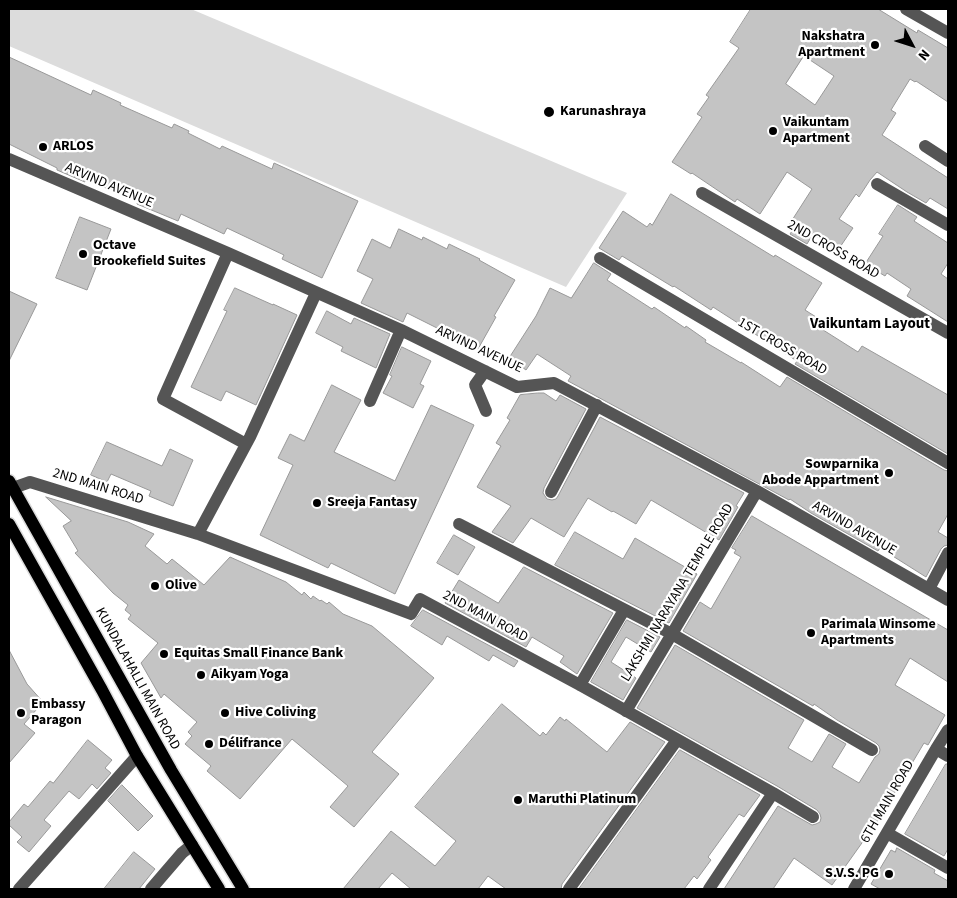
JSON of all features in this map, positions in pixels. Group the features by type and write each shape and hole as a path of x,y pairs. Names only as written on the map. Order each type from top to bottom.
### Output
{"main road":[{"name":"KUNDALAHALLI MAIN ROAD","path":"11,485 171,770 243,889"},
{"path":"9,524 138,756 219,889"}],"street":[{"path":"906,9 948,34"},
{"path":"925,146 948,160"},
{"name":"ARVIND AVENUE","path":"9,159 401,330 517,387 554,383 757,491 948,600"},
{"path":"877,184 948,225"},
{"name":"2ND CROSS ROAD","path":"702,193 948,333"},
{"path":"228,253 163,399 246,444"},
{"name":"1ST CROSS ROAD","path":"600,258 948,462"},
{"path":"198,534 246,444 316,293"},
{"path":"370,401 401,330"},
{"path":"485,371 476,385 486,411"},
{"path":"552,492 597,405"},
{"name":"2ND MAIN ROAD","path":"11,485 30,482 198,534 411,614 420,599 580,685 813,817"},
{"name":"LAKSHMI NARAYANA TEMPLE ROAD","path":"626,711 757,491"},
{"path":"460,524 672,634 872,750"},
{"path":"929,589 948,553"},
{"path":"580,685 624,610"},
{"name":"6TH MAIN ROAD","path":"854,889 948,730"},
{"path":"569,889 677,740"},
{"path":"936,749 948,756"},
{"path":"19,889 138,756"},
{"path":"709,889 773,794"},
{"path":"888,833 948,868"},
{"path":"151,889 182,853 192,845"}],"shaded area":[{"path":"9,9 191,9 627,193 566,287 9,46"}],"building":[{"path":"751,9 878,9 917,33 918,30 948,48 948,102 910,79 891,110 896,113 882,135 948,178 948,209 930,198 926,203 877,172 859,197 856,194 839,219 853,228 838,250 813,234 807,244 790,234 792,231 787,228 812,189 787,172 760,214 737,199 735,202 672,162 702,117 697,114 709,97 706,95 739,48 730,42","holes":["804,56 834,76 815,105 786,84"]},
{"path":"9,57 91,95 93,90 121,103 120,105 172,128 174,124 220,149 222,146 272,169 274,163 358,201 322,278 282,259 284,255 227,228 224,234 181,214 178,221 137,204 138,201 111,189 86,179 85,182 57,170 57,168 9,144"},
{"path":"671,194 774,257 775,255 822,283 805,310 824,322 820,328 858,352 862,346 948,395 948,454 795,364 797,361 713,307 711,310 622,256 619,260 599,248 623,211 647,227 650,223 652,225"},
{"path":"898,205 917,217 914,221 948,243 948,263 941,274 948,279 948,322 907,296 911,289 887,273 885,276 865,264 883,236 879,234"},
{"name":"Octave Brookefield Suites","path":"80,217 111,229 87,290 56,278"},
{"path":"399,229 422,240 423,237 447,249 449,244 480,259 515,280 478,349 444,330 407,313 403,322 361,303 373,279 357,271 372,239 390,248"},
{"path":"594,263 611,274 607,280 652,309 654,307 685,328 686,326 706,340 705,342 780,387 787,377 948,471 948,514 938,532 948,538 948,545 941,549 926,577 880,548 878,551 790,499 568,381 571,376 537,354 526,370 509,358 536,316 550,288 571,298"},
{"path":"235,288 297,315 256,405 226,391 221,401 191,387 227,311 224,310"},
{"path":"9,291 37,304 9,361"},
{"path":"327,311 351,324 354,318 390,334 376,368 341,351 343,347 316,333"},
{"path":"402,347 431,361 420,384 424,386 413,408 383,393 392,376 390,375"},
{"path":"332,385 361,400 334,452 395,481 431,405 474,425 395,594 331,563 328,568 260,535 293,465 278,458 290,434 304,441"},
{"path":"544,393 556,401 560,395 586,409 544,488 543,493 547,499 556,499 558,496 600,417 744,493 719,540 651,500 636,524 588,498 564,537 531,518 513,543 492,532 511,506 477,487 501,446 496,443 510,420 507,418 520,395"},
{"path":"107,442 162,466 170,449 193,460 173,506 149,496 151,491 111,474 107,482 91,475"},
{"path":"46,497 128,522 154,534 145,546 167,564 172,559 204,585 230,557 286,582 302,595 304,592 311,599 313,596 327,604 329,602 343,614 372,626 434,678 372,752 399,774 354,827 330,807 348,786 292,739 240,799 207,771 211,766 185,744 192,736 188,732 197,722 164,694 161,698 141,663 158,643 128,619 131,615 125,610 128,605 113,593 75,553 78,551 63,526 71,521"},
{"path":"752,516 948,630 948,682 910,658 895,685 945,715 928,745 924,743 879,819 832,885 794,858 773,889 724,889 778,806 812,825 820,822 820,814 817,810 777,786 637,708 675,645 804,720 788,748 812,762 829,734 846,744 832,767 859,783 875,757 879,754 879,746 876,743 814,704 813,706 683,631 700,602 711,609 741,557 734,553 736,550 732,548"},
{"path":"575,532 623,559 635,538 697,574 669,623 555,565"},
{"path":"454,535 475,547 458,575 437,563"},
{"path":"524,567 613,613 577,674 560,662 564,656 532,637 526,647 445,603 459,580 498,603"},
{"path":"423,610 518,661 514,667 493,655 489,661 447,636 442,645 411,626"},
{"path":"627,620 660,637 651,652 626,637 611,662 636,678 623,700 591,682"},
{"name":"Embassy Paragon","path":"9,650 27,684 43,702 24,724 35,733 9,763"},
{"path":"502,704 540,736 543,732 546,735 560,717 565,721 566,719 607,752 630,722 665,742 562,884 561,889 506,889 488,876 478,889 411,889 392,873 378,889 343,889 391,831 435,866 456,841 415,807"},
{"path":"88,740 112,760 105,768 111,773 97,789 92,784 79,799 69,791 44,820 51,826 29,852 17,842 22,837 9,825 9,822 24,804 28,807 50,781 53,783"},
{"path":"680,750 760,795 744,817 739,814 708,857 711,860 697,879 694,876 684,889 579,889"},
{"path":"946,764 948,764 948,849 944,856 905,834"},
{"path":"122,785 153,816 138,831 108,801"},
{"path":"897,848 935,870 934,873 948,881 948,889 880,889 871,884 891,850 895,852"},
{"path":"134,852 155,869 139,889 104,889"}],"place":[{"name":"Nakshatra Apartment","path":"875,45"},
{"name":"Karunashraya","path":"549,112"},
{"name":"Vaikuntam Apartment","path":"773,131"},
{"name":"ARLOS","path":"43,147"},
{"name":"Octave Brookefield Suites","path":"83,254"},
{"name":"Sowparnika Abode Appartment","path":"889,473"},
{"name":"Sreeja Fantasy","path":"317,503"},
{"name":"Olive","path":"155,586"},
{"name":"Parimala Winsome Apartments","path":"811,633"},
{"name":"Equitas Small Finance Bank","path":"164,654"},
{"name":"Aikyam Yoga","path":"201,675"},
{"name":"Embassy Paragon","path":"21,713"},
{"name":"Hive Coliving","path":"225,713"},
{"name":"Délifrance","path":"209,744"},
{"name":"Maruthi Platinum","path":"518,800"},
{"name":"S.V.S. PG","path":"889,874"}],"district":[{"name":"Vaikuntam Layout","path":"870,325"}]}
